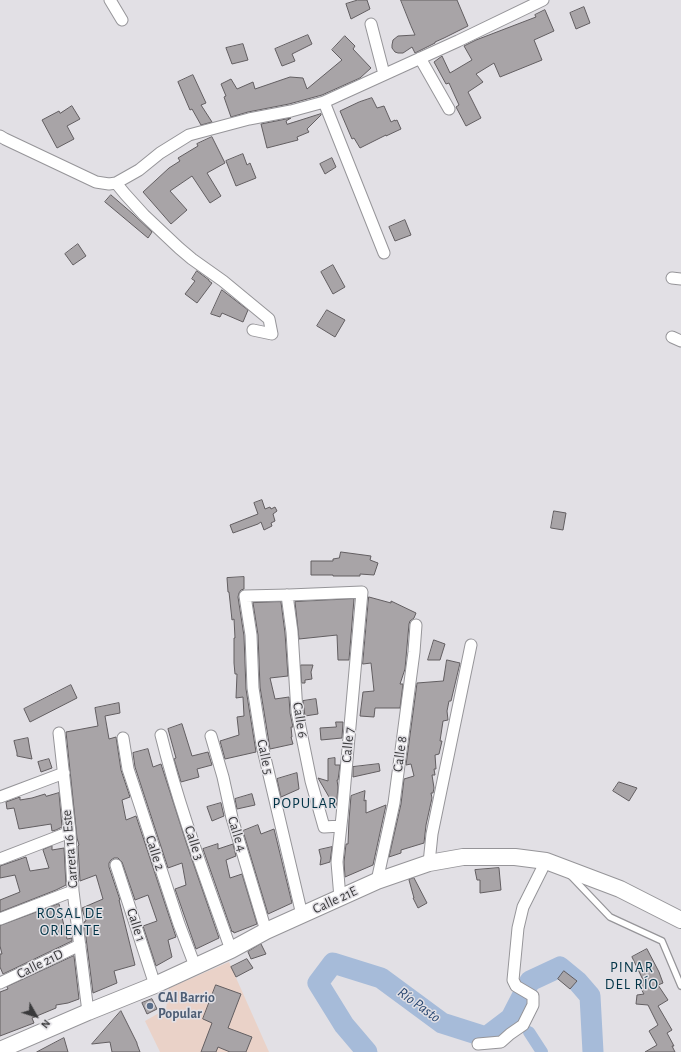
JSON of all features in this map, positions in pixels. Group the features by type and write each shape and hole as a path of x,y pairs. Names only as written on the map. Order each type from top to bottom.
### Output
{"main road":[{"name":"Calle 21E","path":"0,1050 155,985 231,950 266,931 377,881 429,863 463,857 515,857 546,861 620,889 681,920"}],"street":[{"path":"110,0 122,20"},
{"path":"0,136 96,182 109,184 116,183 139,170 160,153 189,135 249,119 291,111 324,102 543,0"},
{"path":"371,24 384,74"},
{"path":"420,58 449,109"},
{"path":"324,102 384,253"},
{"path":"116,183 144,215 179,248 223,281 269,319 272,334 253,330"},
{"name":"Calle 7","path":"287,595 362,592 337,862 340,898"},
{"name":"Calle 5","path":"287,595 245,596 251,635 253,688 262,745 302,915"},
{"name":"Calle 6","path":"287,595 292,632 297,712 311,781 324,827 341,826"},
{"name":"Calle 8","path":"377,881 394,803 414,652 416,625"},
{"path":"429,863 432,834 471,645"},
{"name":"Carrera 16 Este","path":"59,733 70,832 73,891 88,1012"},
{"name":"Calle 3","path":"161,735 171,774 231,950"},
{"name":"Calle 4","path":"211,736 223,777 232,818 266,931"},
{"name":"Calle 2","path":"123,738 128,769 179,924 195,966"},
{"path":"0,797 64,772"},
{"path":"0,859 70,832"},
{"path":"478,1044 501,1042 524,1025 533,1005 533,996 516,986 513,980 518,928 523,907 546,861"},
{"name":"Calle 1","path":"116,865 155,985"},
{"path":"0,919 73,891"},
{"name":"Calle 21D","path":"0,983 80,945"}],"lane":[{"path":"561,866 610,917 662,941 681,986"}],"shaded area":[{"path":"229,962 269,1052 160,1052 145,1021 166,1009 169,988"}],"building":[{"path":"358,0 367,0 370,9 351,19 346,4"},
{"path":"401,0 457,0 468,26 415,53 412,47 403,53 395,52 392,48 393,40 398,36 415,35"},
{"path":"584,7 590,23 576,29 570,13"},
{"path":"545,10 554,31 534,40 542,60 500,77 494,63 476,74 483,82 468,92 481,118 466,126 456,107 459,105 449,83 446,84 434,62 442,56 450,73 472,60 464,46 536,17 535,15"},
{"path":"308,35 312,44 292,54 295,61 282,66 275,49"},
{"path":"345,36 355,46 353,49 371,68 360,78 322,95 231,117 224,97 226,96 221,84 231,79 237,89 253,82 255,89 290,77 303,78 307,89 342,60 332,50"},
{"path":"243,44 248,60 232,64 226,48"},
{"path":"193,75 206,103 201,105 212,122 201,125 192,109 190,110 178,82"},
{"path":"372,98 377,108 384,106 391,122 397,120 401,129 360,148 354,138 352,139 340,111"},
{"path":"72,106 80,119 67,126 74,139 57,148 42,120 59,111 60,113"},
{"path":"321,114 307,129 309,132 297,137 298,140 267,148 261,124 291,118 286,121 287,124"},
{"path":"212,137 225,163 207,173 221,196 210,203 192,176 170,191 187,210 171,224 143,192 169,168 180,161 178,158 198,146 197,144"},
{"path":"243,154 247,165 250,163 256,178 236,186 226,161"},
{"path":"332,158 336,167 325,174 320,164"},
{"path":"111,195 152,232 148,238 105,202"},
{"path":"405,220 411,235 395,241 389,227"},
{"path":"78,244 86,256 73,265 65,254"},
{"path":"333,265 345,287 333,294 321,272"},
{"path":"197,271 212,283 197,303 185,294 195,281 192,279"},
{"path":"222,290 248,310 243,322 222,313 220,317 211,314"},
{"path":"327,310 345,320 335,337 317,326"},
{"path":"262,500 265,509 275,507 277,511 273,514 275,521 271,523 272,526 264,530 261,522 233,533 230,525 258,514 254,503"},
{"path":"554,511 566,513 563,530 551,528"},
{"path":"341,552 371,556 370,560 378,563 374,575 311,575 311,561 333,561 333,559 339,558"},
{"path":"244,577 244,589 241,590 238,597 244,636 246,689 256,752 225,759 220,741 239,735 237,717 244,716 243,697 236,698 237,674 235,674 234,663 234,619 232,620 227,578"},
{"path":"369,597 391,603 391,601 416,613 409,624 405,669 400,684 403,684 400,708 375,708 374,717 360,716 363,692 374,691 371,663 363,664"},
{"path":"354,599 349,660 338,660 337,635 299,639 295,602"},
{"path":"281,602 288,676 270,678 275,699 289,697 293,727 291,727 291,737 293,744 270,749 260,687 258,635 253,603"},
{"path":"434,640 445,644 440,660 428,660"},
{"path":"447,660 460,663 451,701 449,701 447,711 448,720 443,721 440,741 442,741 439,754 435,755 436,769 434,769 435,775 432,775 434,788 433,793 431,793 432,798 424,843 401,850 401,853 389,857 401,804 404,779 414,776 411,764 406,765 417,683 443,681"},
{"path":"301,665 313,665 311,672 312,679 305,680 305,683 302,683"},
{"path":"71,685 77,698 30,722 24,709"},
{"path":"316,699 318,714 305,716 303,701"},
{"path":"119,703 120,713 105,716 109,739 116,737 121,770 130,797 122,800 126,820 136,816 176,937 168,940 172,957 156,966 143,926 157,921 148,895 135,900 122,862 118,858 111,860 109,867 120,900 135,965 114,971 117,983 93,993 84,922 86,921 82,908 103,899 96,875 80,881 79,845 66,732 98,726 95,708"},
{"path":"336,722 343,722 342,738 321,740 320,728 336,727"},
{"path":"182,724 192,756 208,752 212,765 197,769 199,777 181,782 174,759 176,758 168,729"},
{"path":"28,738 32,759 17,756 14,741"},
{"path":"148,749 153,767 161,764 219,938 196,949 175,889 186,885 182,863 168,868 135,767 133,753"},
{"path":"335,758 335,765 340,765 337,780 338,787 336,809 318,778 328,781 328,759"},
{"path":"49,759 52,768 41,772 38,762"},
{"path":"379,764 380,771 353,777 353,767"},
{"path":"297,773 299,789 281,797 277,779"},
{"path":"619,782 637,788 629,801 613,791"},
{"path":"365,791 364,801 366,800 366,813 386,805 373,865 345,877 344,862 346,844 348,844 351,796"},
{"path":"59,793 62,827 56,830 52,831 51,824 19,829 14,808 7,809 6,802 20,797 20,800 45,794 46,796"},
{"path":"252,794 255,805 237,809 235,799"},
{"path":"221,803 224,816 212,821 207,807"},
{"path":"258,825 261,834 274,829 292,903 268,914 243,831"},
{"path":"218,844 218,849 233,844 236,856 226,860 230,878 242,874 257,924 234,933 233,931 232,932 203,849"},
{"path":"52,846 52,850 64,848 66,885 0,912 0,900 20,892 15,875 0,878 0,866 26,857 30,871 49,868 43,850"},
{"path":"332,847 330,862 320,865 321,858 319,850"},
{"path":"499,868 501,890 480,893 480,880 477,880 475,870"},
{"path":"414,878 427,903 418,908 413,898 409,880"},
{"path":"59,904 67,939 72,938 72,941 3,974 0,967 0,954 2,954 0,946 0,926"},
{"path":"261,944 266,954 251,959 248,952"},
{"path":"647,949 663,983 658,985 668,1000 658,1006 672,1030 667,1033 674,1046 672,1046 675,1052 645,1052 657,1045 649,1031 658,1025 648,1005 636,1004 637,995 644,994 638,984 644,982 632,957"},
{"path":"74,956 79,999 56,1005 56,1008 32,1018 34,1023 0,1036 0,992 8,989 7,987"},
{"path":"247,959 253,968 236,977 231,967"},
{"path":"564,971 577,981 570,989 558,979"},
{"path":"216,985 241,994 228,1028 252,1037 246,1052 230,1052 218,1047 216,1052 201,1052 212,1023 203,1019"},
{"name":"CAI Barrio Popular","path":"152,999 157,1009 147,1014 142,1003"},
{"path":"121,1011 140,1052 112,1052 110,1042 92,1044"},
{"path":"64,1038 68,1052 37,1052"}],"waterway":[{"name":"Río Pasto","path":"367,1052 344,1025 318,983 333,963 381,978 442,1023 486,1037 511,1018 530,981 560,967 577,981 590,996 593,1052"},
{"path":"511,1018 520,1023"},
{"path":"529,1032 542,1052"}],"place":[{"name":"CAI Barrio Popular","path":"150,1006"}],"district":[{"name":"POPULAR","path":"305,803"},
{"name":"ROSAL DE ORIENTE","path":"70,922"},
{"name":"PINAR DEL RÍO","path":"632,976"}]}
